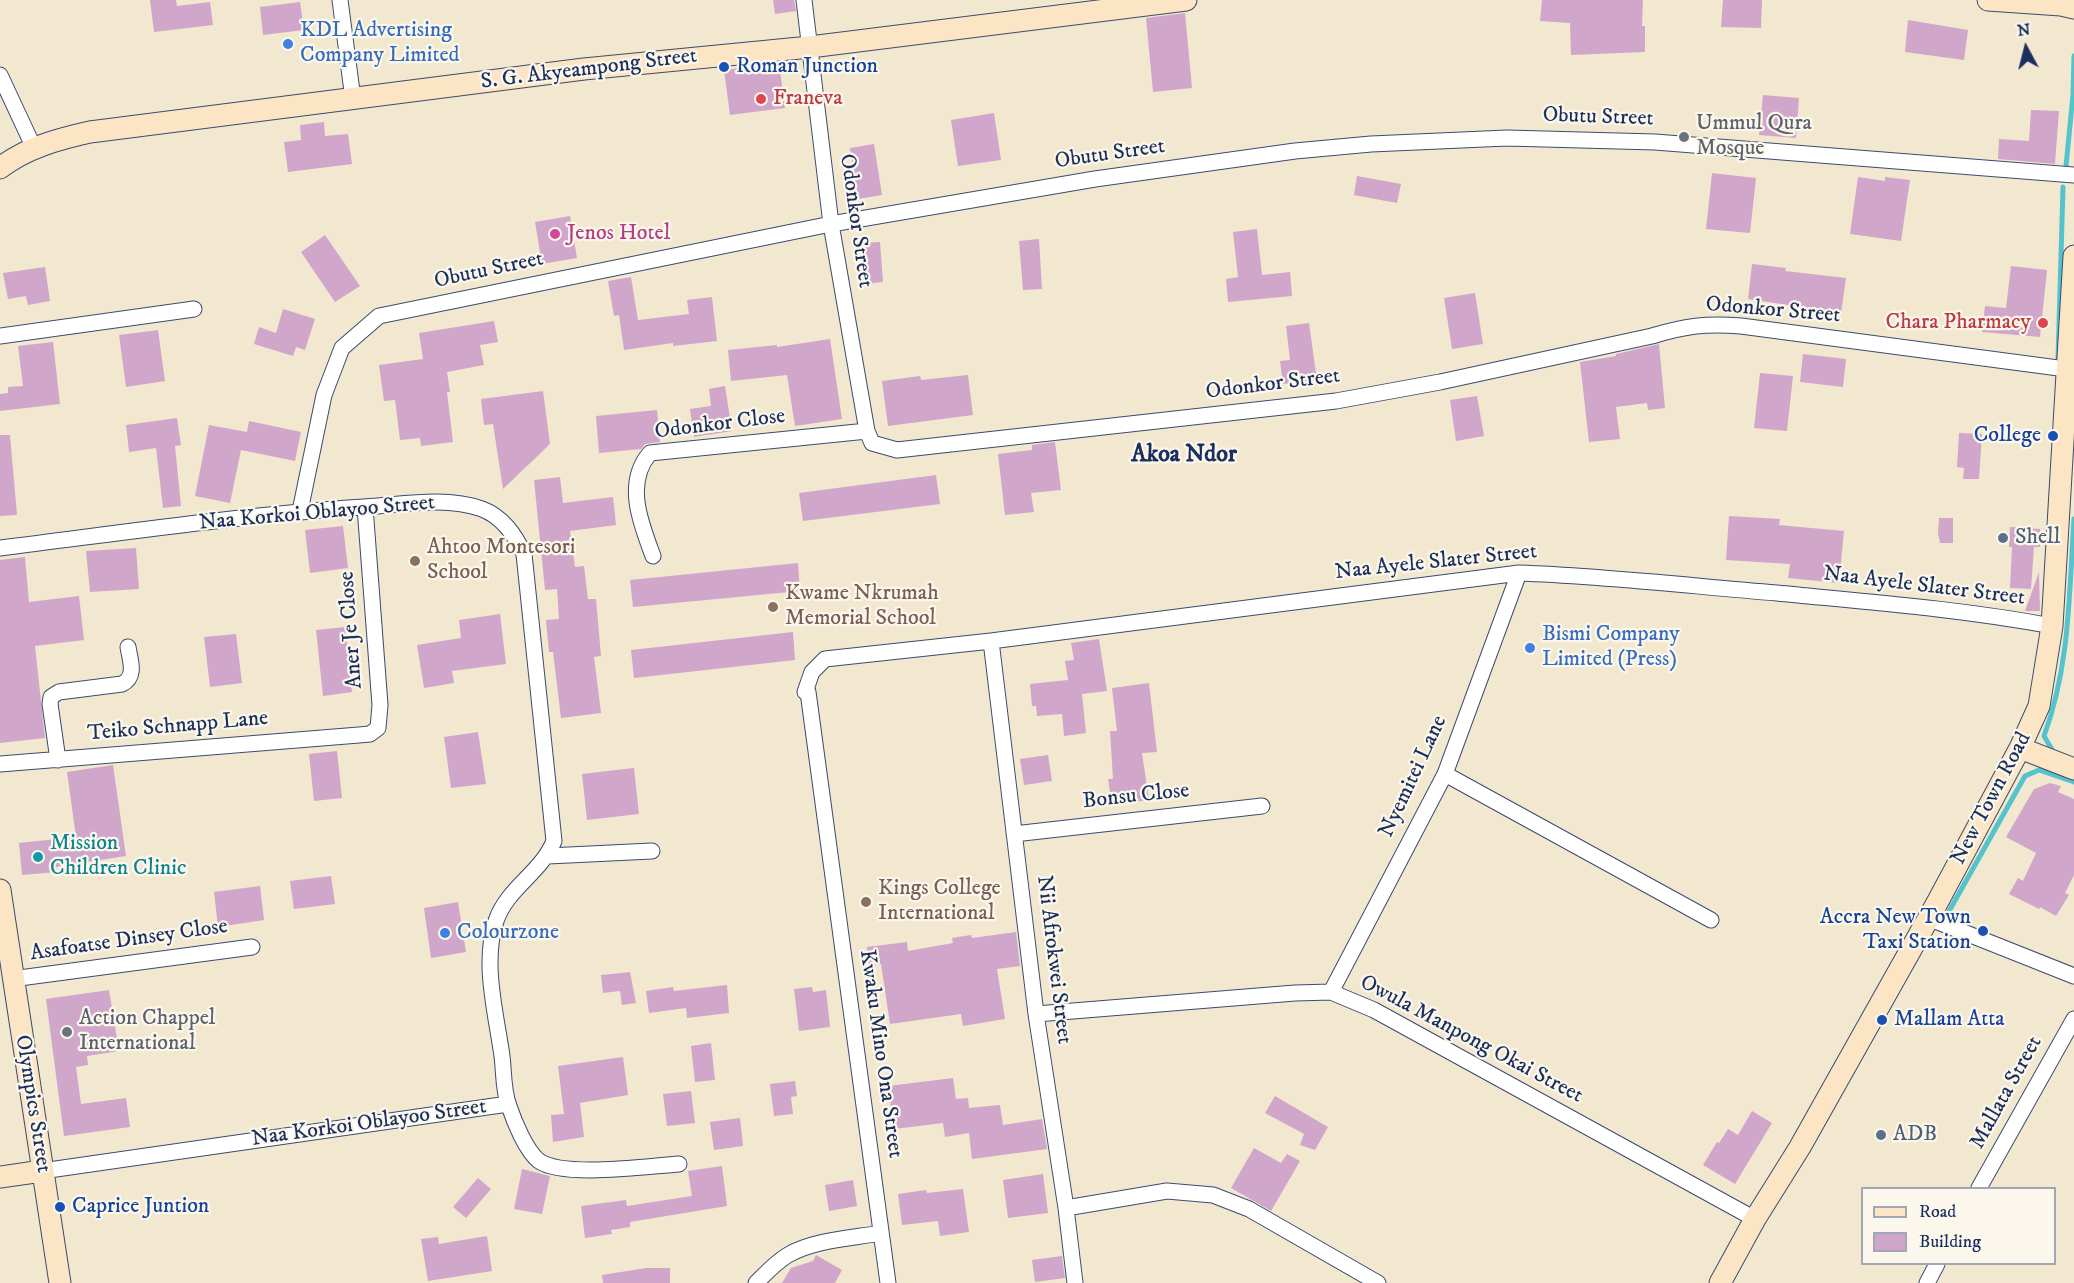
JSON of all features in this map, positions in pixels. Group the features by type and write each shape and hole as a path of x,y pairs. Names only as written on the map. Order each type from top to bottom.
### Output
{"street":[{"path":"340,0 353,99"},
{"name":"Odonkor Street","path":"804,0 831,224 867,431 872,443 897,450 1336,401 1440,382 1680,327 1709,324 1741,326 2070,370"},
{"name":"S. G. Akyeampong Street","path":"0,168 34,148 59,138 90,132 584,69 810,47 1186,0"},
{"path":"1988,0 2074,8"},
{"path":"0,75 34,148"},
{"name":"Obutu Street","path":"300,511 324,396 342,348 380,316 831,224 1095,179 1283,153 1371,144 1507,138 1655,142 2074,175"},
{"name":"New Town Road","path":"1720,1283 1755,1219 1800,1147 1928,918 2020,748 2039,705 2052,626 2070,370 2074,256"},
{"path":"0,336 194,309"},
{"name":"Odonkor Close","path":"653,556 639,519 636,501 643,461 650,453 867,431"},
{"name":"Naa Korkoi Oblayoo Street","path":"0,548 300,511 427,503 459,503 483,510 500,519 515,536 525,554 554,841 548,856 506,900 496,919 491,941 490,966 508,1104 0,1177"},
{"name":"Aner Je Close","path":"359,735 370,734 378,728 380,720 365,507"},
{"name":"Naa Ayele Slater Street","path":"805,692 812,672 825,659 991,641 1519,573 1578,575 1930,608 2052,626"},
{"name":"Nyemitei Lane","path":"1331,992 1445,774 1519,573"},
{"name":"Nii Afrokwei Street","path":"991,641 1036,1014 1066,1208 1075,1283"},
{"path":"58,760 51,697 59,692 122,684 129,681 132,675 128,647"},
{"name":"Kwaku Mino Ona Street","path":"805,692 808,692 888,1283"},
{"name":"Teiko Schnapp Lane","path":"0,764 359,735"},
{"path":"2020,748 2074,770"},
{"path":"1445,774 1711,920"},
{"name":"Bonsu Close","path":"1014,834 1262,806"},
{"path":"548,856 652,851"},
{"name":"Olympics Street","path":"0,890 60,1283"},
{"path":"1928,918 2074,976"},
{"name":"Asafoatse Dinsey Close","path":"12,979 252,947"},
{"name":"Owula Manpong Okai Street","path":"1036,1014 1331,992 1374,1010 1755,1219"},
{"name":"Mallata Street","path":"1980,1187 2074,1019"},
{"path":"508,1104 529,1151 540,1162 558,1168 578,1170 679,1164"},
{"path":"1066,1208 1167,1191 1213,1195 1249,1209 1378,1283"},
{"path":"756,1283 790,1253 810,1246 881,1233"},
{"path":"1926,1283 1936,1265"}],"building":[{"path":"150,0 176,0 177,6 210,2 213,25 154,32"},
{"path":"773,0 794,0 796,11 775,14"},
{"path":"1542,0 1643,0 1642,26 1645,26 1645,52 1571,55 1570,23 1540,21"},
{"path":"1723,0 1762,0 1761,28 1721,27"},
{"path":"300,2 304,30 263,35 260,7"},
{"path":"1185,13 1192,88 1153,92 1146,18"},
{"path":"1908,20 1968,30 1964,60 1905,52"},
{"path":"779,63 785,108 730,115 724,70"},
{"path":"1763,95 1799,98 1796,138 1759,135"},
{"path":"2031,110 2059,111 2055,164 1998,159 1999,139 2029,141"},
{"path":"994,113 1001,160 958,166 951,120"},
{"path":"324,122 325,136 348,134 352,164 288,172 284,142 301,140 300,125"},
{"path":"874,144 882,195 858,199 850,148"},
{"path":"1712,173 1756,178 1750,233 1706,229"},
{"path":"1357,176 1401,184 1397,203 1354,195"},
{"path":"1858,177 1885,181 1885,177 1910,180 1901,241 1850,234"},
{"path":"570,216 577,258 542,264 535,222"},
{"path":"1257,229 1262,275 1290,272 1292,296 1228,302 1226,279 1238,277 1233,232"},
{"path":"325,235 360,286 335,302 301,252"},
{"path":"1039,239 1042,289 1023,290 1019,241"},
{"path":"880,242 883,282 864,284 861,243"},
{"path":"1752,264 1786,268 1785,271 1846,278 1841,313 1748,299"},
{"path":"2011,266 2047,270 2040,337 1982,332 1985,306 2006,308"},
{"path":"45,267 50,301 28,305 26,296 8,299 3,273"},
{"path":"631,277 638,320 689,314 687,300 712,297 717,341 673,346 673,343 624,350 619,315 614,316 608,281"},
{"path":"1475,293 1483,344 1452,349 1444,298"},
{"path":"283,309 315,319 305,350 296,347 293,356 254,344 259,327 276,333"},
{"path":"494,321 498,342 480,345 484,365 447,372 453,442 421,446 420,438 400,440 395,400 384,401 379,365 423,359 419,333"},
{"path":"1309,323 1317,380 1283,384 1280,361 1290,360 1286,326"},
{"path":"158,330 165,381 126,387 119,335"},
{"path":"830,339 842,419 795,426 787,375 731,381 728,350 777,345 777,347"},
{"path":"53,342 60,404 0,411 0,394 8,393 8,387 23,386 18,346"},
{"path":"1659,344 1665,408 1648,410 1647,403 1616,407 1620,439 1589,442 1580,362 1616,356 1616,354"},
{"path":"1803,354 1846,359 1843,387 1800,382"},
{"path":"1760,373 1793,376 1787,431 1754,428"},
{"path":"968,375 973,415 888,426 882,381 920,376 921,380"},
{"path":"725,386 732,431 694,437 690,409 711,406 709,389"},
{"path":"543,391 550,444 503,489 493,424 484,425 481,399"},
{"path":"1477,396 1484,436 1456,441 1450,400"},
{"path":"657,410 660,442 645,444 641,449 599,453 596,416"},
{"path":"177,418 181,445 175,446 181,506 163,508 156,448 129,452 126,425"},
{"path":"249,421 301,432 295,461 241,450 230,503 195,496 209,425 247,432"},
{"path":"1959,433 1982,434 1979,479 1963,479 1964,468 1957,467"},
{"path":"0,435 10,435 17,515 0,516"},
{"path":"1055,442 1061,490 1031,493 1034,512 1005,515 998,454 1032,450 1032,445"},
{"path":"936,475 940,504 803,521 799,493"},
{"path":"560,477 563,503 613,497 616,525 570,531 575,567 584,566 588,599 596,599 601,656 594,657 601,713 561,718 553,652 549,652 546,620 559,619 557,589 545,590 534,480"},
{"path":"1729,516 1780,519 1779,525 1844,531 1839,583 1788,578 1790,564 1726,560"},
{"path":"1939,518 1953,518 1953,543 1940,543"},
{"path":"343,526 348,568 310,573 305,530"},
{"path":"2010,527 2040,529 2040,547 2034,547 2031,589 2010,588 2012,547 2009,547"},
{"path":"136,548 139,589 90,592 86,551"},
{"path":"25,557 29,602 79,596 84,640 35,646 45,738 0,743 0,560"},
{"path":"798,563 800,591 633,607 630,580"},
{"path":"2039,572 2040,611 2025,611"},
{"path":"500,614 506,664 452,671 454,683 424,688 417,645 461,638 459,620"},
{"path":"345,627 352,692 323,696 316,630"},
{"path":"793,632 795,660 634,678 631,650"},
{"path":"236,634 242,683 210,687 204,637"},
{"path":"1099,639 1107,691 1082,694 1086,733 1064,736 1062,714 1037,716 1036,706 1032,706 1030,684 1068,680 1065,661 1074,660 1071,643"},
{"path":"1149,683 1157,752 1142,753 1149,800 1112,805 1108,779 1113,779 1110,731 1117,731 1112,688"},
{"path":"478,732 486,784 451,788 444,737"},
{"path":"337,751 342,798 314,801 309,754"},
{"path":"1048,755 1052,781 1024,785 1020,759"},
{"path":"113,765 126,856 56,867 57,872 22,875 19,843 76,837 67,772"},
{"path":"634,768 639,814 587,820 582,774"},
{"path":"2050,783 2061,786 2058,792 2074,799 2074,875 2065,893 2069,895 2056,916 2009,894 2018,878 2023,881 2036,853 2006,837 2034,789"},
{"path":"331,876 335,904 294,909 290,881"},
{"path":"260,886 264,920 218,927 214,892"},
{"path":"458,902 466,952 431,958 424,908"},
{"path":"1016,932 1020,966 997,969 1005,1019 963,1026 961,1014 890,1024 881,964 869,965 867,947 907,942 908,951 953,943 952,938 971,935 972,938"},
{"path":"630,972 636,1003 622,1005 620,991 603,993 601,975"},
{"path":"727,985 729,1013 687,1018 686,1008 649,1013 646,991 673,987 674,991"},
{"path":"812,987 813,992 826,990 830,1027 799,1031 794,989"},
{"path":"109,990 119,1051 87,1056 88,1065 76,1067 81,1104 126,1098 130,1127 64,1136 46,999"},
{"path":"711,1043 715,1080 695,1082 691,1046"},
{"path":"623,1057 628,1095 580,1103 584,1137 553,1142 551,1115 564,1114 558,1066"},
{"path":"953,1078 956,1099 968,1098 969,1108 1000,1105 1003,1125 1042,1119 1047,1149 972,1159 969,1133 945,1137 943,1123 894,1129 888,1086"},
{"path":"795,1081 797,1096 791,1097 793,1114 774,1116 770,1084"},
{"path":"691,1091 695,1123 667,1126 663,1094"},
{"path":"1275,1096 1328,1127 1315,1150 1300,1145 1304,1134 1265,1113"},
{"path":"1752,1111 1772,1123 1735,1184 1703,1165 1728,1129 1738,1135"},
{"path":"740,1118 743,1146 714,1150 710,1122"},
{"path":"1254,1148 1281,1163 1287,1154 1300,1161 1271,1211 1231,1188"},
{"path":"722,1166 727,1206 630,1222 630,1227 611,1230 612,1234 585,1238 581,1206 626,1200 627,1206 692,1196 688,1171"},
{"path":"522,1169 550,1176 542,1214 514,1209"},
{"path":"1043,1174 1048,1213 1008,1218 1003,1180"},
{"path":"478,1178 491,1189 466,1218 453,1207"},
{"path":"853,1180 857,1206 829,1211 825,1185"},
{"path":"963,1189 969,1232 940,1236 938,1221 902,1225 898,1194 926,1190 927,1193"},
{"path":"487,1236 492,1271 428,1281 421,1239 438,1237 439,1244"},
{"path":"816,1255 842,1270 835,1283 782,1283 791,1268 813,1261"},
{"path":"1062,1256 1065,1278 1035,1282 1032,1260"},
{"path":"646,1268 670,1268 670,1283 603,1283 602,1275"}],"waterway":[{"path":"2066,166 2073,95 2074,56"},
{"path":"2058,359 2063,187"},
{"path":"2054,753 2044,736 2053,710 2064,656 2074,519"},
{"path":"1948,913 2025,776 2039,770 2074,782"}],"place":[{"name":"KDL Advertising Company Limited","path":"288,44"},
{"name":"Roman Junction","path":"724,67"},
{"name":"Franeva","path":"761,99"},
{"name":"Ummul Qura Mosque","path":"1684,137"},
{"name":"Jenos Hotel","path":"555,234"},
{"name":"Chara Pharmacy","path":"2043,323"},
{"name":"College","path":"2053,436"},
{"name":"Shell","path":"2003,538"},
{"name":"Ahtoo Montesori School","path":"415,561"},
{"name":"Kwame Nkrumah Memorial School","path":"773,607"},
{"name":"Bismi Company Limited (Press)","path":"1530,648"},
{"name":"Mission Children Clinic","path":"38,857"},
{"name":"Kings College International","path":"866,902"},
{"name":"Accra New Town Taxi Station","path":"1983,931"},
{"name":"Colourzone","path":"445,933"},
{"name":"Mallam Atta","path":"1882,1020"},
{"name":"Action Chappel International","path":"67,1032"},
{"name":"ADB","path":"1881,1135"},
{"name":"Caprice Juntion","path":"60,1207"}],"district":[{"name":"Akoa Ndor","path":"1184,456"}]}
